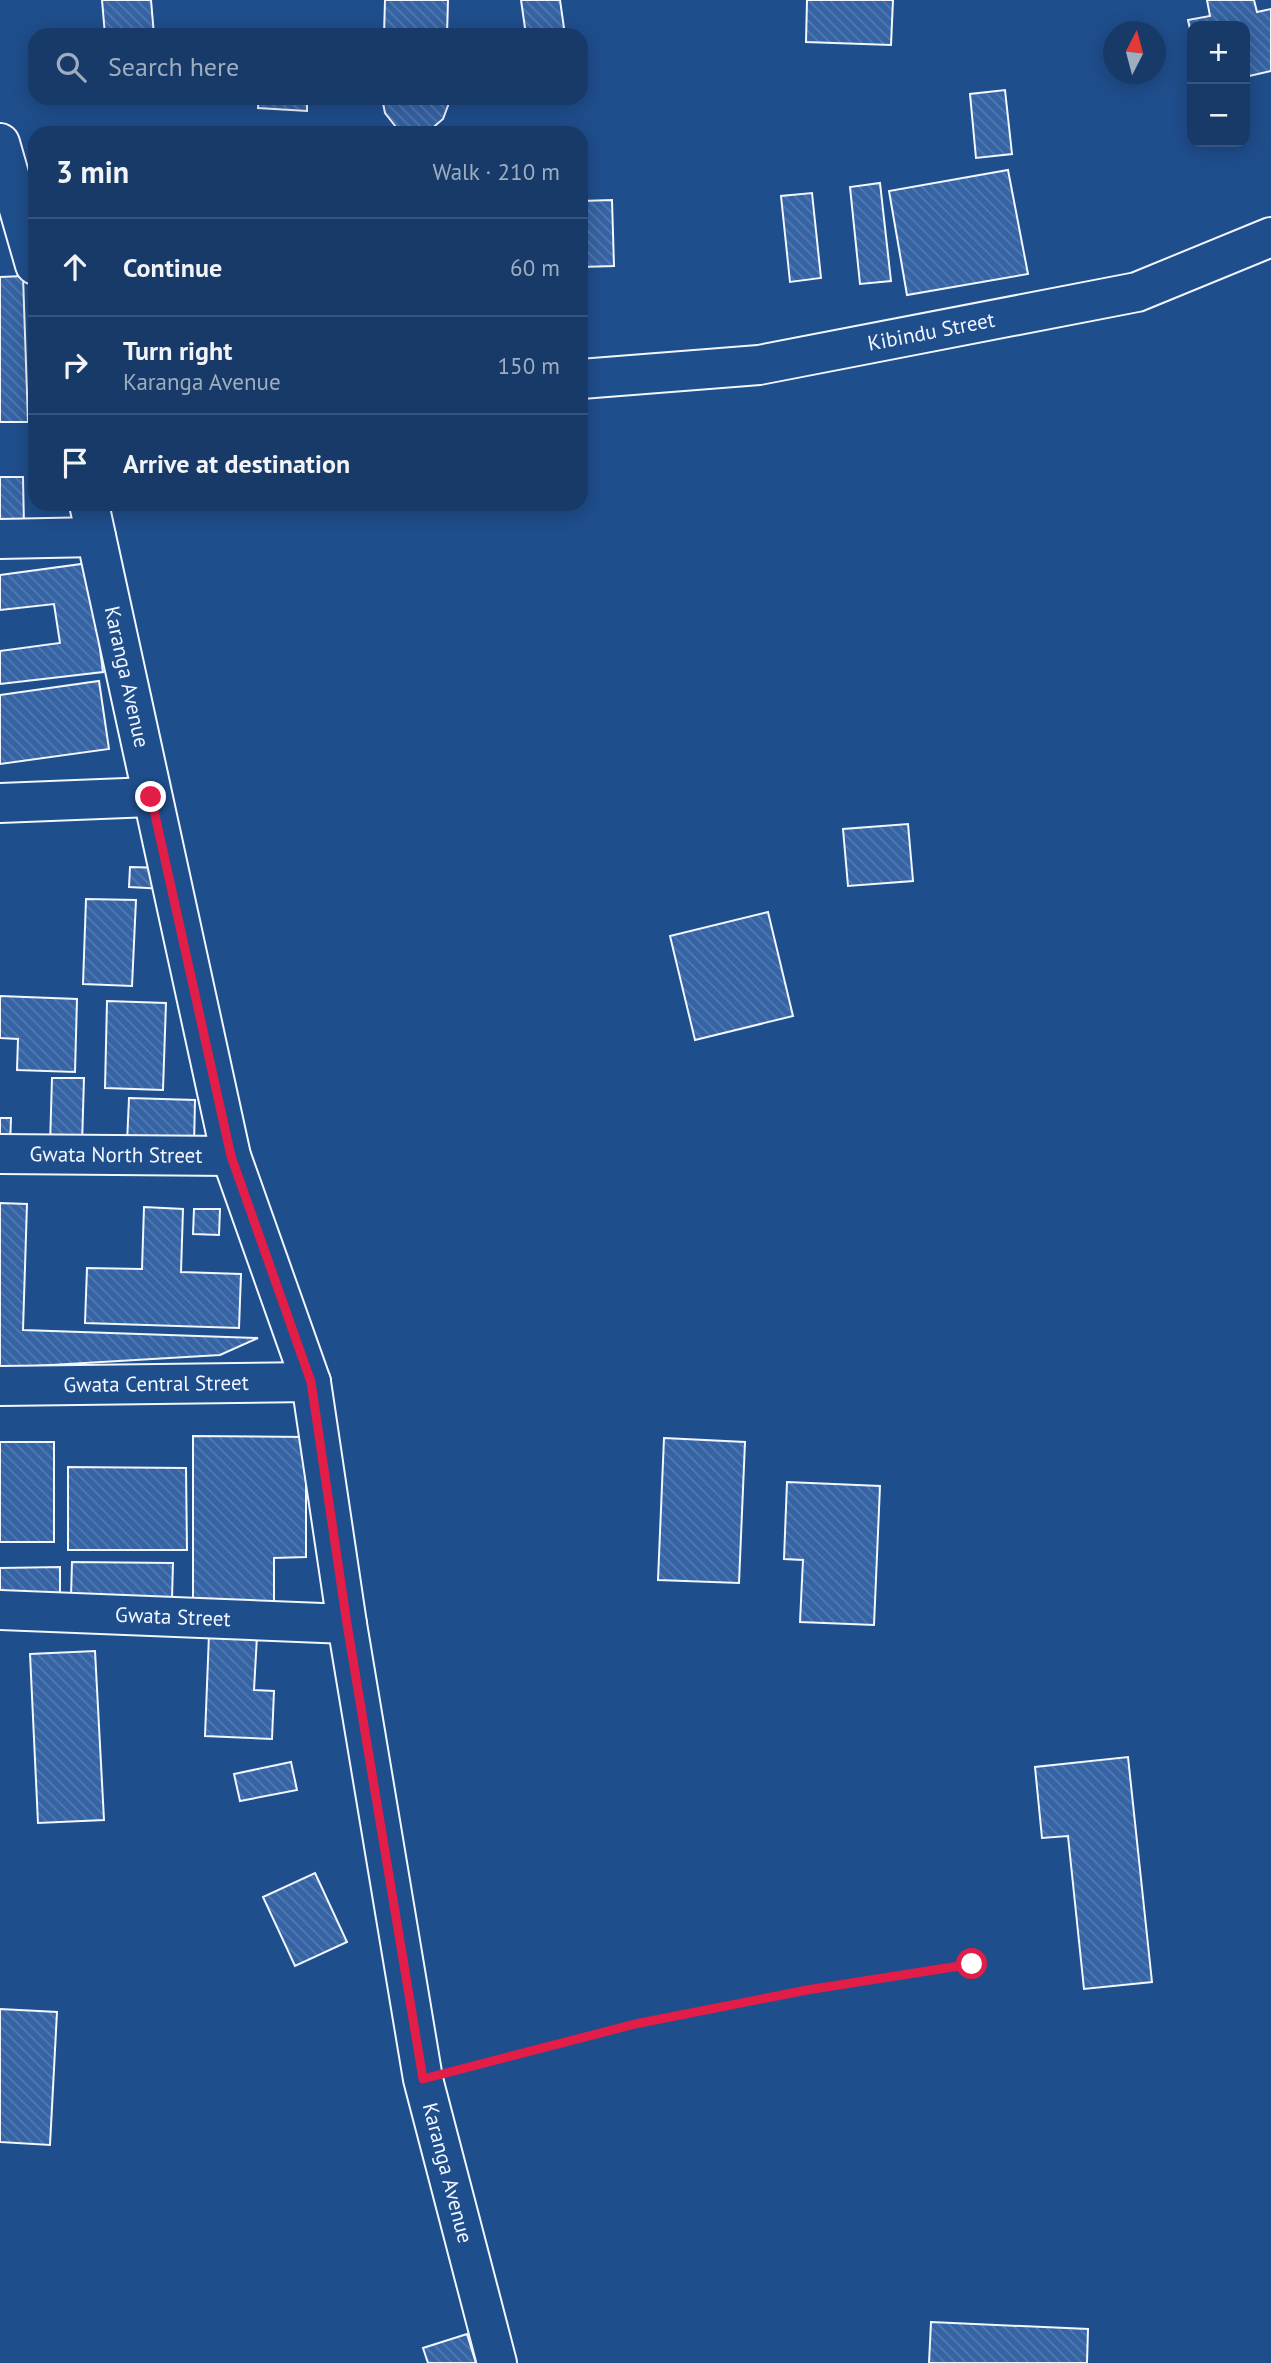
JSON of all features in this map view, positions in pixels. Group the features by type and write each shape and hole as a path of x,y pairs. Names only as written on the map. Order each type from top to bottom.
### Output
{"street":[{"path":"0,143 21,248"},
{"name":"Kibindu Street","path":"588,378 759,365 1137,292 1271,237"},
{"path":"0,539 92,520"},
{"name":"Karanga Avenue","path":"92,520 231,1156 311,1382 347,1624 423,2079 496,2363"},
{"path":"0,803 151,797"},
{"name":"Gwata North Street","path":"0,1154 231,1156"},
{"name":"Gwata Central Street","path":"0,1386 311,1382"},
{"name":"Gwata Street","path":"0,1610 347,1624"}],"path":[{"path":"423,2079 635,2024 807,1990 972,1964"}],"building":[{"path":"102,0 151,0 153,28 104,28"},
{"path":"385,0 448,0 447,28 384,28"},
{"path":"521,0 560,0 564,28 525,28"},
{"path":"807,0 893,0 891,45 806,42"},
{"path":"1207,0 1254,0 1257,12 1271,9 1271,71 1250,76 1250,21 1188,20 1210,16"},
{"path":"1005,90 1012,154 976,158 970,94"},
{"path":"258,105 307,105 307,111 258,108"},
{"path":"383,105 448,105 443,119 435,126 395,126 385,113"},
{"path":"1008,170 1028,274 907,295 889,191"},
{"path":"880,183 891,281 860,284 850,187"},
{"path":"812,193 821,278 790,282 781,196"},
{"path":"612,200 614,266 588,267 588,201"},
{"path":"23,276 28,422 0,422 0,277"},
{"path":"0,477 23,477 24,526 0,527"},
{"path":"89,563 103,672 0,684 0,651 60,643 54,604 0,610 0,575"},
{"path":"99,681 109,749 0,764 0,695"},
{"path":"908,824 913,881 848,886 843,829"},
{"path":"130,867 165,868 165,889 129,887"},
{"path":"86,899 136,900 132,986 83,984"},
{"path":"768,912 793,1016 695,1040 670,936"},
{"path":"0,996 77,999 75,1072 17,1070 18,1039 0,1038"},
{"path":"107,1001 166,1003 163,1090 105,1088"},
{"path":"52,1078 84,1078 82,1145 50,1145"},
{"path":"129,1098 195,1100 194,1146 127,1143"},
{"path":"0,1118 11,1118 10,1146 0,1145"},
{"path":"0,1203 27,1204 23,1330 258,1338 220,1355 0,1368"},
{"path":"144,1207 183,1209 181,1272 241,1274 239,1328 85,1323 87,1268 142,1269"},
{"path":"194,1209 220,1209 219,1235 193,1234"},
{"path":"193,1436 306,1437 306,1557 274,1558 274,1602 193,1603"},
{"path":"664,1438 745,1442 739,1583 658,1580"},
{"path":"0,1442 54,1442 54,1542 0,1542"},
{"path":"68,1467 186,1468 187,1550 68,1550"},
{"path":"787,1482 880,1486 874,1625 800,1622 803,1560 784,1559"},
{"path":"72,1562 173,1563 172,1598 71,1597"},
{"path":"60,1567 60,1604 0,1605 0,1568"},
{"path":"209,1634 257,1636 254,1690 274,1691 272,1739 205,1736"},
{"path":"95,1651 104,1820 38,1823 30,1654"},
{"path":"1128,1757 1152,1982 1084,1989 1068,1836 1042,1838 1035,1767"},
{"path":"291,1762 297,1790 240,1801 234,1774"},
{"path":"315,1873 347,1942 295,1966 263,1897"},
{"path":"0,2009 57,2012 50,2145 0,2142"},
{"path":"931,2322 1088,2329 1087,2363 929,2363"},
{"path":"467,2334 476,2363 428,2363 423,2348"}],"route":[{"path":"151,797 231,1156 311,1382 347,1624 423,2079 635,2024 807,1990 972,1964"}]}
